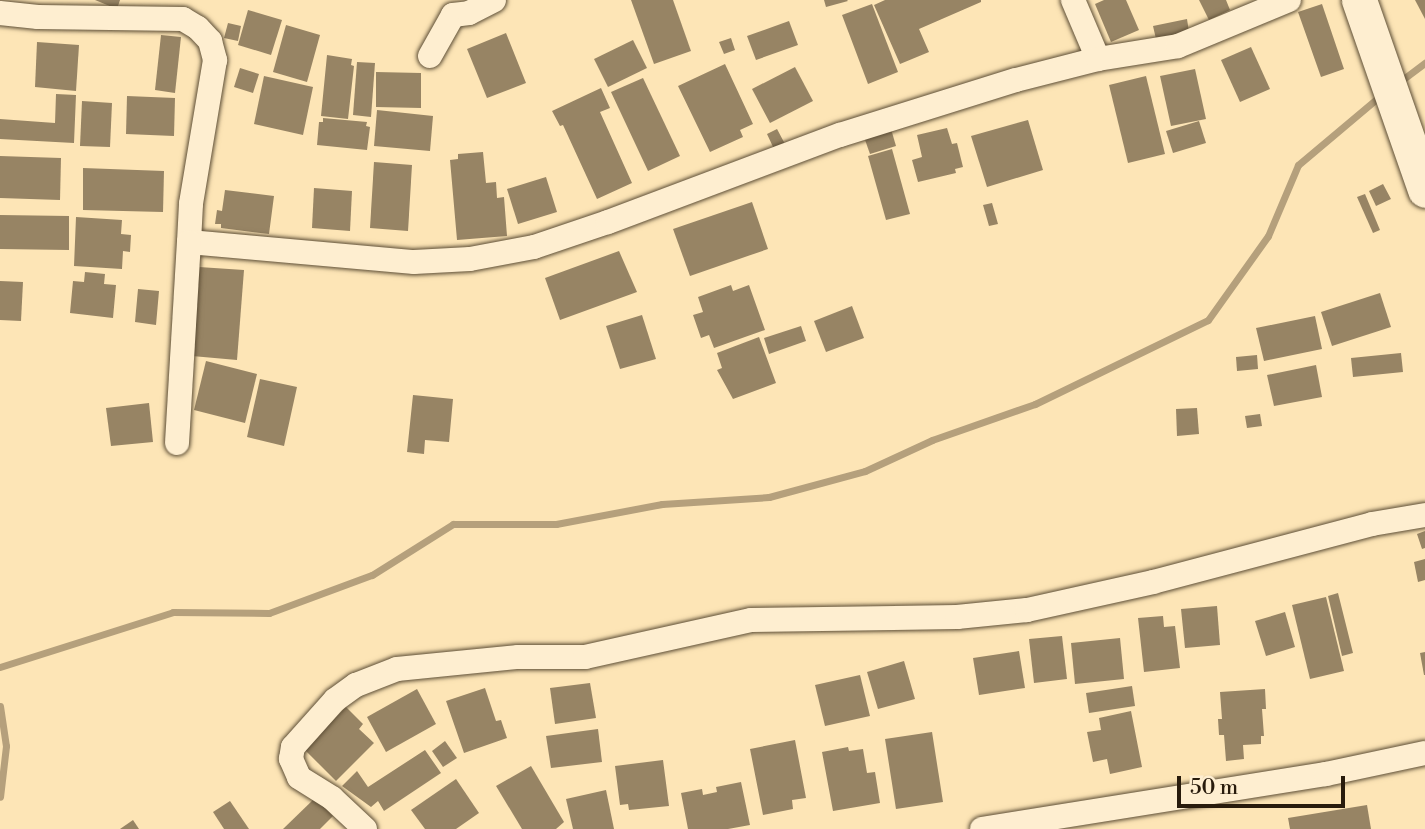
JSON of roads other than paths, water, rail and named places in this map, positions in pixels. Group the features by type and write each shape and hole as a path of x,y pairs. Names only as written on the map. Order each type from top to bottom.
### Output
{"main road":[{"path":"1359,0 1425,190"}],"street":[{"path":"430,56 453,15 469,13 494,0"},
{"path":"1073,0 1098,59"},
{"path":"189,242 414,262 470,258 534,247 840,135 1016,80 1098,59 1178,46 1289,0"},
{"path":"0,13 183,19 198,28 210,41 215,61 191,205 177,443"},
{"path":"365,829 332,798 299,777 291,759 293,747 335,700 356,685 397,669 518,657 584,657 751,620 957,617 1027,610 1153,582 1372,524 1425,515"},
{"path":"982,829 1326,774 1425,753"}],"waterway":[{"path":"1398,83 1425,63"},
{"path":"0,667 173,612 269,613 372,575 453,524 556,524 662,504 769,497 865,471 932,440 1035,404 1208,320 1268,236 1298,165 1380,96"},
{"path":"0,706 6,746 0,797"}]}
